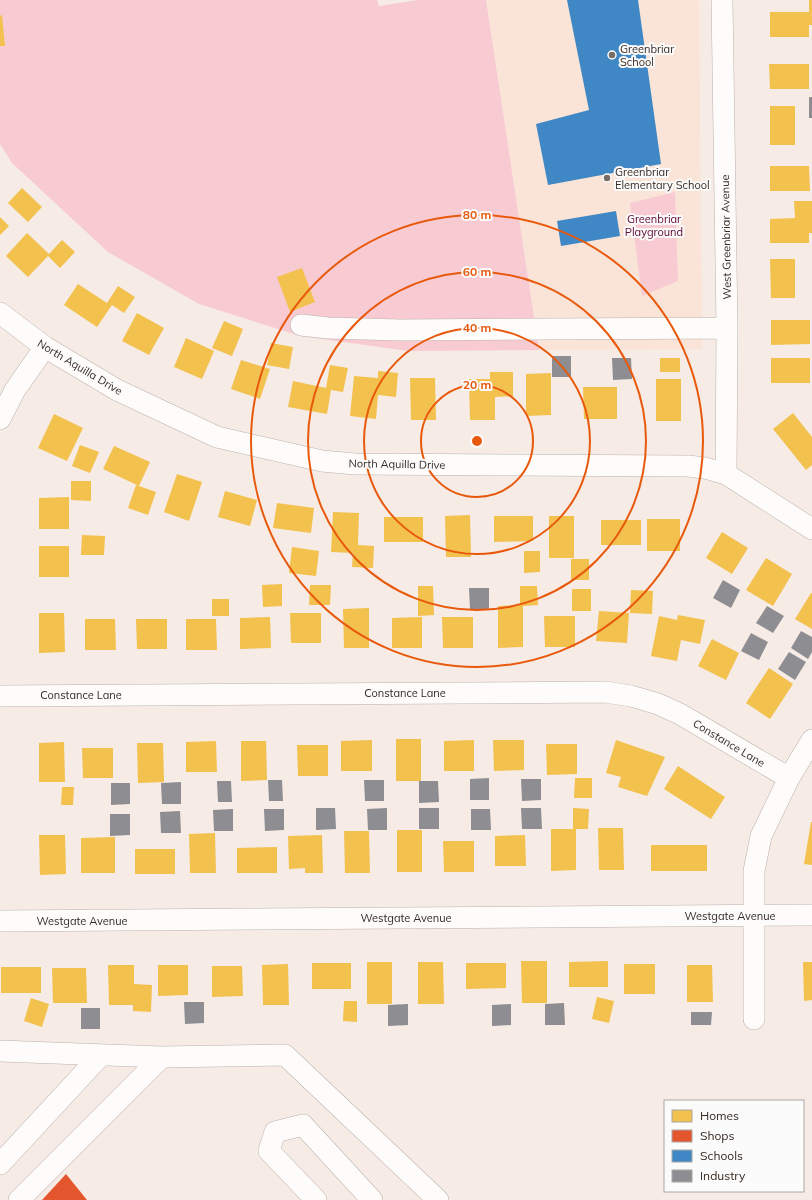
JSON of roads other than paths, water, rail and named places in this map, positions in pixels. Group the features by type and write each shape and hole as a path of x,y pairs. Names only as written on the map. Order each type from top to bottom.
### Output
{"street":[{"name":"West Greenbriar Avenue","path":"722,0 727,328 726,474"},
{"name":"North Aquilla Drive","path":"0,313 45,347 117,390 218,437 322,460 355,464 688,466 705,468 726,474 812,529"},
{"path":"301,325 328,328 400,330 727,328"},
{"path":"0,419 15,390 45,347"},
{"name":"Constance Lane","path":"0,696 605,692 631,696 658,704 680,714 789,778"},
{"path":"754,1019 754,871 761,836 789,778 812,740"},
{"name":"Westgate Avenue","path":"0,921 812,915"},
{"path":"0,1051 162,1056 285,1055 438,1200"},
{"path":"0,1164 101,1055"},
{"path":"19,1200 162,1056"},
{"path":"316,1200 269,1151 275,1132 303,1125 372,1200"}],"place":[{"name":"Greenbriar School","path":"612,55"},
{"name":"Greenbriar Elementary School","path":"607,178"}],"park label":[{"name":"Greenbriar Playground","path":"654,225"}]}
